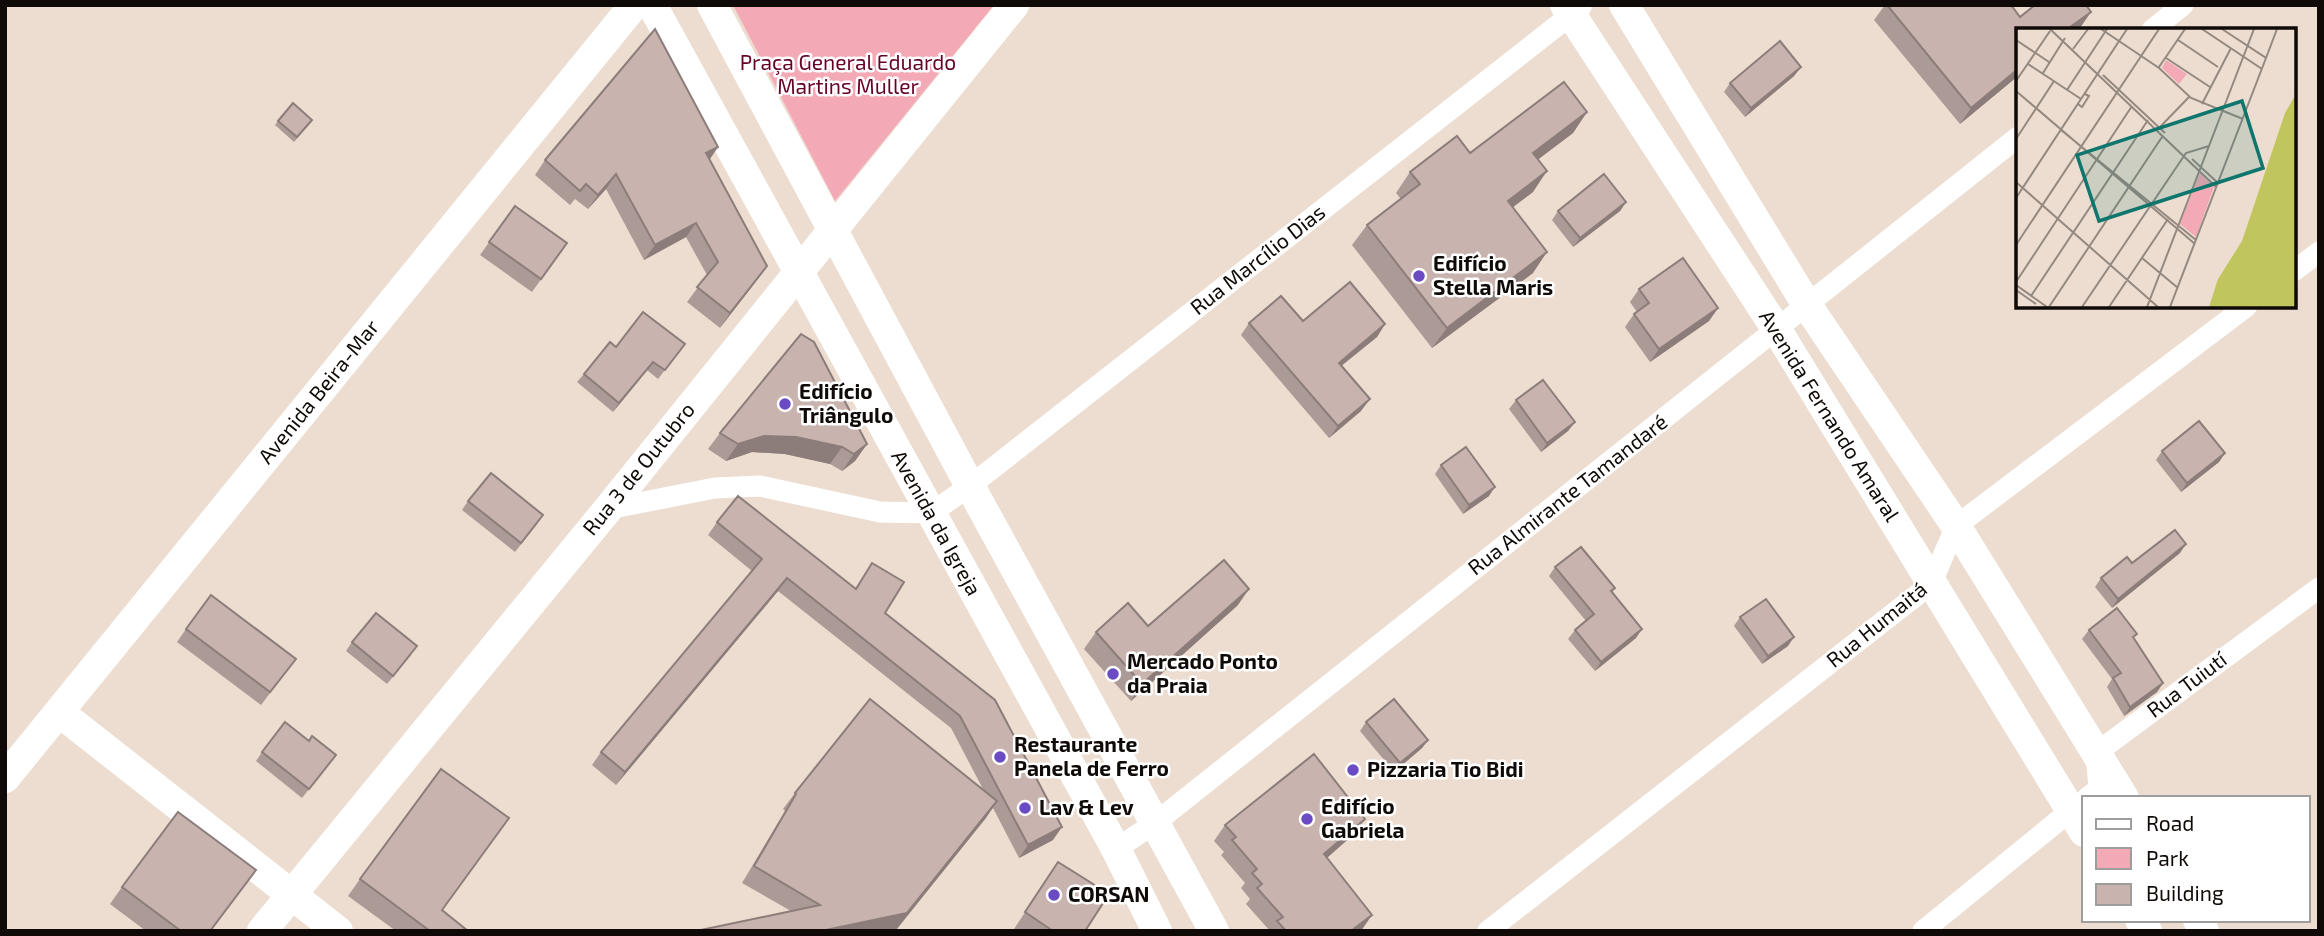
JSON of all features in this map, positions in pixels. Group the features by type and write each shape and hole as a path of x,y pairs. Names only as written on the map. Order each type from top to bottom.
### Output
{"street":[{"name":"Avenida Beira-Mar","path":"5,778 634,5"},
{"name":"Avenida da Igreja","path":"652,5 1116,849 1157,931"},
{"path":"712,5 970,486 1214,931"},
{"name":"Rua 3 de Outubro","path":"262,931 608,509 1014,5"},
{"name":"Avenida Fernando Amaral","path":"1624,5 1807,305 1956,526 2123,796"},
{"path":"2154,28 2183,5"},
{"name":"Avenida Fernando Amaral","path":"1573,8 1777,330 1931,584 2082,810"},
{"name":"Rua Marcílio Dias","path":"931,513 970,486 1573,8"},
{"name":"Rua Almirante Tamandaré","path":"1116,849 1155,823 2016,139"},
{"path":"2296,269 2319,252"},
{"name":"Rua Humaitá","path":"1488,931 1931,584 1956,526 2244,308"},
{"path":"608,509 715,488 760,486 880,512 931,513"},
{"name":"Rua Tuiutí","path":"2096,752 2319,588"},
{"path":"59,712 338,931"},
{"path":"2093,796 2099,789 2096,752"},
{"path":"1923,931 2082,810"}],"green space":[{"name":"Praça General Eduardo Martins Muller","path":"733,5 994,5 835,201"}],"building":[{"path":"1887,5 2011,5 2020,17 2035,5 2086,5 2091,12 2069,28 2016,28 2016,71 1971,108"},
{"path":"655,29 718,147 706,153 767,266 730,313 697,287 718,262 696,223 655,245 616,174 598,195 586,184 580,191 545,160"},
{"path":"1780,41 1801,67 1751,108 1730,83"},
{"path":"1564,82 1587,112 1533,153 1547,171 1508,201 1547,252 1447,328 1367,225 1420,184 1410,172 1457,136 1470,153"},
{"path":"293,103 312,120 297,137 278,121"},
{"path":"1604,174 1626,202 1580,238 1558,211"},
{"path":"515,206 567,243 541,279 489,242"},
{"path":"1683,258 1718,308 1659,349 1634,314 1649,303 1639,289"},
{"path":"1350,282 1385,324 1339,363 1370,399 1338,426 1249,323 1281,296 1303,321"},
{"path":"643,312 685,344 665,370 653,362 619,403 584,374 610,342 616,347"},
{"name":"Edifício Triângulo","path":"801,334 814,342 867,444 854,454 842,447 796,437 764,436 738,444 720,433"},
{"path":"1543,380 1575,422 1547,443 1516,400"},
{"path":"2199,421 2225,453 2187,483 2162,451"},
{"path":"1466,447 1495,487 1469,505 1441,465"},
{"path":"491,473 543,515 521,543 468,501"},
{"path":"738,496 856,589 872,563 904,582 885,613 995,700 1062,827 1028,845 960,716 787,578 625,772 601,752 762,559 717,522"},
{"path":"2175,530 2186,544 2118,599 2101,578 2127,557 2132,563"},
{"path":"1581,547 1615,588 1611,591 1642,629 1601,662 1575,630 1594,614 1555,567"},
{"path":"1224,560 1249,589 1142,684 1096,632 1128,603 1148,626"},
{"path":"211,595 296,659 270,692 186,629"},
{"path":"1766,599 1794,637 1768,656 1740,617"},
{"path":"2117,608 2137,634 2133,637 2163,683 2130,707 2113,678 2121,673 2089,630"},
{"path":"376,613 417,646 393,676 352,642"},
{"path":"870,699 997,801 907,913 821,931 696,931 820,905 754,866 795,793"},
{"path":"1394,699 1428,740 1400,763 1366,722"},
{"path":"285,722 309,741 312,736 336,755 309,789 262,752"},
{"path":"1314,754 1365,819 1324,854 1372,915 1351,931 1286,931 1277,921 1283,917 1257,888 1262,884 1252,873 1257,869 1232,840 1236,837 1225,825"},
{"path":"441,769 509,818 442,910 468,931 430,931 360,879"},
{"path":"178,812 256,870 210,931 181,931 122,887"},
{"name":"CORSAN","path":"1058,862 1109,894 1085,931 1053,931 1025,912"}],"place":[{"name":"Edifício Stella Maris","path":"1419,276"},
{"name":"Edifício Triângulo","path":"785,404"},
{"name":"Mercado Ponto da Praia","path":"1113,674"},
{"name":"Restaurante Panela de Ferro","path":"1000,757"},
{"name":"Pizzaria Tio Bidi","path":"1353,770"},
{"name":"Lav & Lev","path":"1025,808"},
{"name":"Edifício Gabriela","path":"1307,819"},
{"name":"CORSAN","path":"1054,895"}]}
